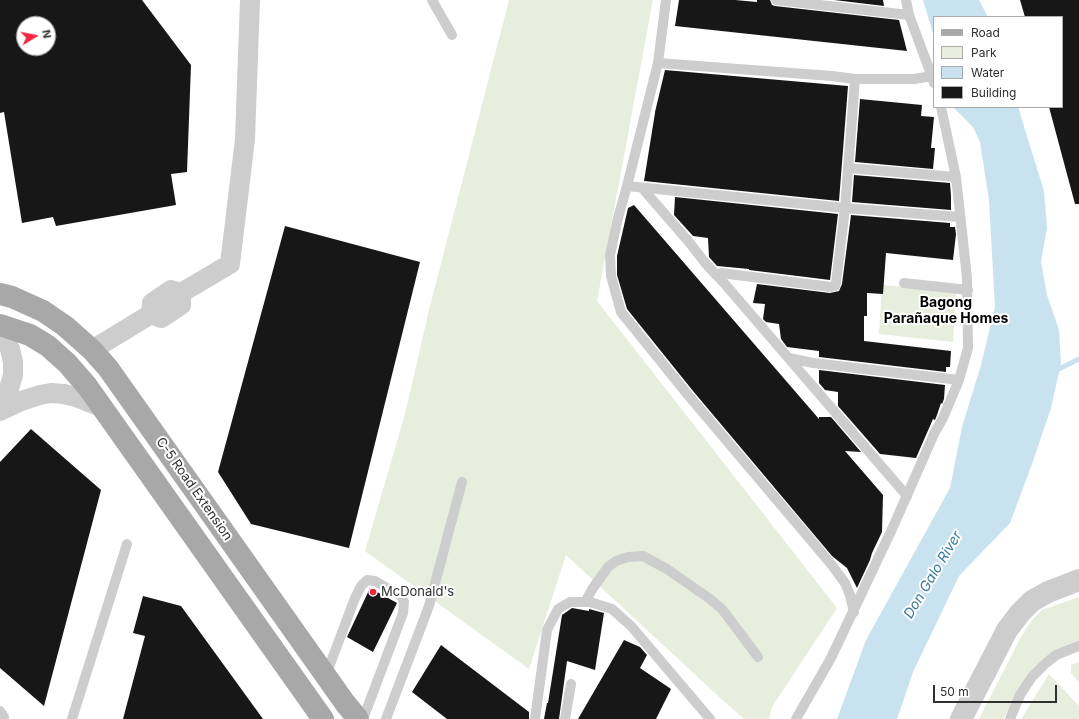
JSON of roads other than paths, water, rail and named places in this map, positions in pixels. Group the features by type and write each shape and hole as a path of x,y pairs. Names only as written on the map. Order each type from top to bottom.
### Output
{"main road":[{"name":"C-5 Road Extension","path":"0,294 12,297 43,311 65,326 92,350 108,368 351,711"},
{"path":"0,325 30,335 48,346 67,363 87,386 323,719 351,711"}],"street":[{"path":"92,350 151,314 161,318 181,305 181,293 230,264 245,139 250,0"},
{"path":"0,334 5,339 10,349 13,362 13,375 9,389 0,406"},
{"path":"0,410 40,395 51,394 64,394 76,397 101,407"},
{"path":"961,719 1006,630 1020,613 1032,601 1048,592 1079,580"}],"lane":[{"path":"432,0 452,35"},
{"path":"666,0 658,63 618,218 610,255 611,276 621,312 688,395 832,564 845,583 850,595 854,612"},
{"path":"776,0 909,15"},
{"path":"658,63 832,76 854,79 933,79 909,15 906,0"},
{"path":"716,275 721,273 832,287 835,286 845,208 854,79"},
{"path":"796,719 831,658 854,612 959,380 968,348 968,290 959,217 956,177 941,108"},
{"path":"848,168 956,177"},
{"path":"627,186 643,189 845,208 959,217"},
{"path":"643,189 907,496"},
{"path":"904,283 968,290"},
{"path":"789,358 813,363 959,380"},
{"path":"386,719 429,606 462,482"},
{"path":"72,719 127,544"},
{"path":"585,602 592,588 608,567 616,561 628,557 643,556 667,569 722,609 758,656"},
{"path":"326,676 355,598 361,586 367,580 375,581 401,596 404,602 403,613 363,719"},
{"path":"535,719 547,630 558,609 570,602 590,602 612,610 631,626 710,719"},
{"path":"1010,719 1020,695 1032,677 1056,655 1079,646"},
{"path":"565,719 571,684"},
{"path":"0,711 4,719"}],"water":[{"path":"923,0 979,0 987,16 933,16 933,34"},
{"path":"954,108 1018,108 1044,191 1047,227 1041,262 1047,295 1059,330 1061,363 1051,408 1010,523 959,576 913,672 897,719 837,719 866,640 950,488 962,427 981,365 995,307 989,200 980,142 973,127"}],"waterway":[{"name":"Don Galo River","path":"1053,372 1079,359"}],"place":[{"name":"McDonald's","path":"373,592"}],"district":[{"name":"Bagong Parañaque Homes","path":"946,312"}]}
